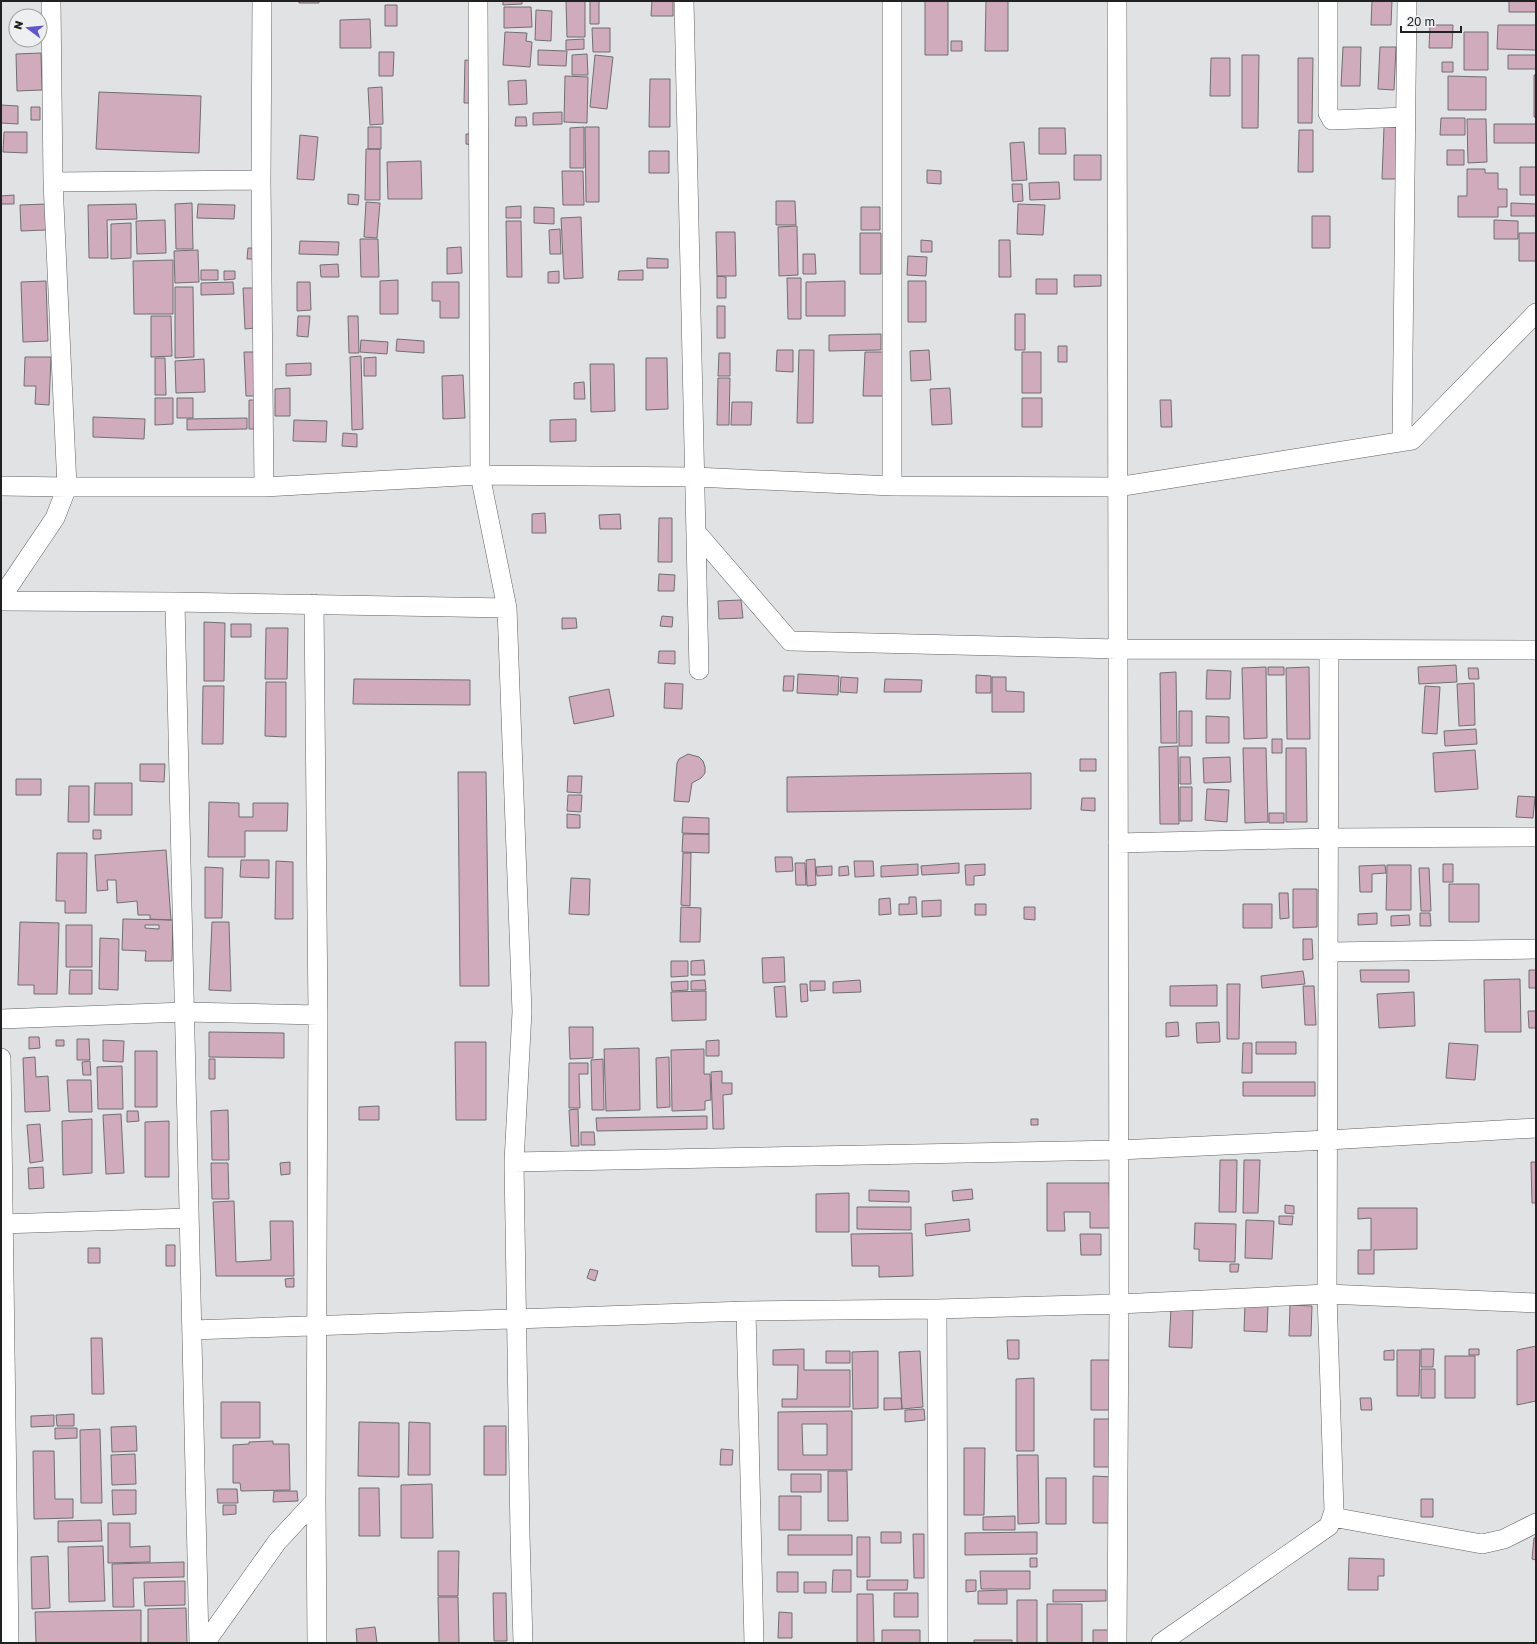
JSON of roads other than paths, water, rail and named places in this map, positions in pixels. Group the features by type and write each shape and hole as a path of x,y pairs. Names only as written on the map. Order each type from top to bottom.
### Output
{"street":[{"path":"1,598 55,518 67,487 54,182 51,1"},
{"path":"262,1 261,180 264,487"},
{"path":"478,1 480,475 507,608 522,1012 514,1162 523,1643"},
{"path":"684,1 699,670"},
{"path":"892,1 892,486"},
{"path":"1116,1 1119,1150 1117,1643"},
{"path":"1328,1 1328,113 1332,120 1406,116"},
{"path":"1402,441 1407,1"},
{"path":"54,182 261,180"},
{"path":"1,486 264,487 480,475 695,476 892,486 1118,487 1412,440 1536,312"},
{"path":"696,532 790,641 1118,648 1536,650"},
{"path":"1,601 175,602 507,608"},
{"path":"175,602 199,1643"},
{"path":"314,604 318,1015 316,1500 317,1643"},
{"path":"1161,1643 1329,1526 1334,1511 1327,1294 1329,650"},
{"path":"1118,843 1329,838 1536,837"},
{"path":"1328,952 1536,949"},
{"path":"1,1019 184,1012 318,1015"},
{"path":"1,1058 9,1643"},
{"path":"514,1162 1119,1150 1536,1128"},
{"path":"3,1224 189,1218"},
{"path":"192,1330 746,1311 937,1309 1119,1304 1327,1294 1536,1303"},
{"path":"937,1309 938,1643"},
{"path":"746,1311 754,1643"},
{"path":"205,1643 277,1542 316,1500"},
{"path":"1332,1517 1482,1544 1504,1539 1536,1523"}]}
